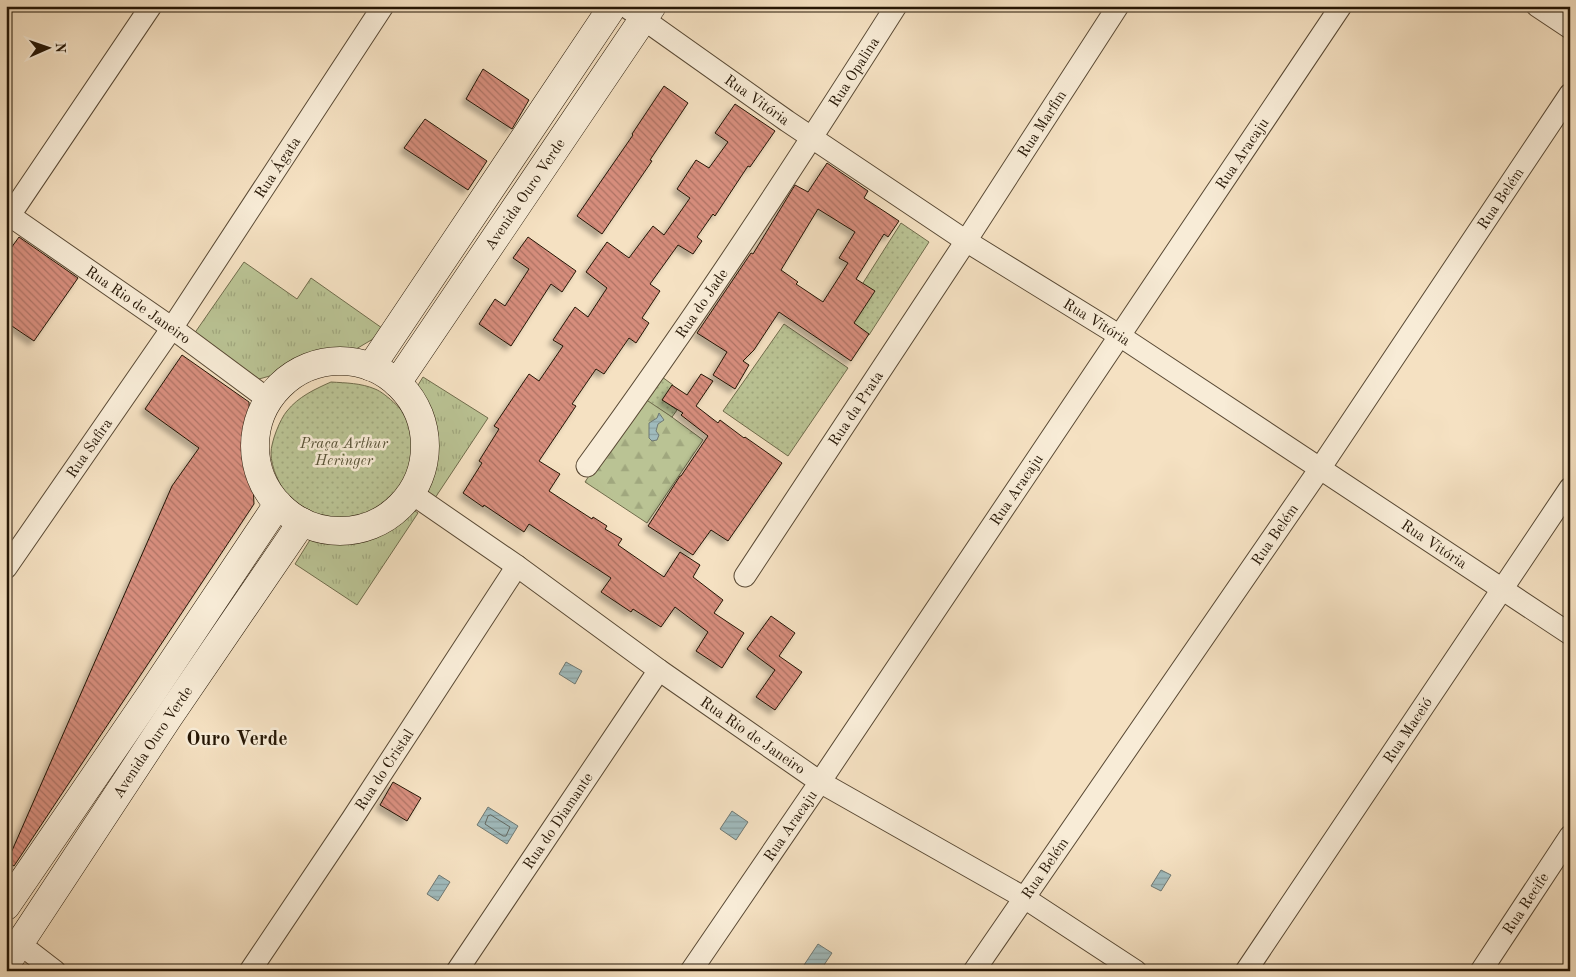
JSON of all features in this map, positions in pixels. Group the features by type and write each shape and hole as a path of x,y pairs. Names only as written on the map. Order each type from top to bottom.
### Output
{"street":[{"path":"7,217 151,6"},
{"name":"Rua Ágata","path":"172,328 383,6"},
{"path":"371,367 613,6"},
{"name":"Rua Opalina","path":"812,137 896,6"},
{"name":"Rua Marfim","path":"966,241 1118,6"},
{"name":"Rua Aracaju","path":"691,971 1341,6"},
{"path":"1537,6 1570,28"},
{"name":"Rua Vitória","path":"640,10 812,137 966,241 1120,336 1319,470 1570,634"},
{"name":"Avenida Ouro Verde","path":"397,383 640,10"},
{"name":"Rua Belém","path":"974,971 1023,897 1319,470 1570,94"},
{"name":"Rua do Jade","path":"587,466 638,396 812,137"},
{"name":"Rua Rio de Janeiro","path":"7,217 172,328 269,400"},
{"name":"Rua da Prata","path":"745,576 966,241"},
{"name":"Rua Safira","path":"6,568 172,328"},
{"path":"348,361 371,367 397,383 412,402 422,424 425,447 421,471 411,493 386,518 371,526 353,530 336,531 319,528 290,515 278,504 265,485 257,464 255,442 259,420 269,400 284,382 303,369 325,362 348,361"},
{"name":"Rua Maceió","path":"1246,971 1570,488"},
{"name":"Rua Rio de Janeiro","path":"411,493 517,566 659,670 820,782 1023,897 1136,971"},
{"name":"Avenida Ouro Verde","path":"6,906 154,691 278,504"},
{"name":"Avenida Ouro Verde","path":"11,949 24,935 302,522"},
{"name":"Rua do Cristal","path":"250,971 517,566"},
{"name":"Rua do Diamante","path":"457,971 659,670"},
{"name":"Rua Recife","path":"1481,971 1570,836"},
{"path":"11,949 55,971"}],"green space":[{"path":"901,223 929,242 869,335 853,324 863,283"},
{"path":"244,262 297,299 311,278 382,328 373,339 351,352 305,355 277,374 259,379 194,334"},
{"path":"784,324 848,368 788,456 723,411"},
{"path":"658,374 673,385 663,400 677,410 672,417 642,397"},
{"path":"423,377 488,418 435,498 426,492 436,442 415,390"},
{"name":"Praça Arthur Heringer","path":"331,382 359,384 380,391 402,410 413,425 416,443 415,466 410,486 396,505 382,516 371,521 360,523 338,522 316,514 289,498 282,488 273,465 271,453 273,443 284,415 291,406 302,398"},
{"path":"642,395 703,440 647,523 585,482"},
{"path":"412,509 418,513 357,605 295,564 313,535 342,540 371,537 389,529"}],"water":[{"path":"659,413 664,420 658,424 656,431 659,435 657,440 652,441 649,438 649,423 657,418"},
{"path":"566,662 582,671 575,684 559,674"},
{"path":"488,807 518,826 507,844 477,825"},
{"path":"732,811 748,822 736,840 720,829"},
{"path":"1161,870 1171,875 1161,891 1151,886"},
{"path":"439,875 450,882 438,901 427,894"},
{"path":"818,944 832,953 820,971 807,971 802,968"}],"building":[{"path":"483,69 529,100 512,129 466,99"},
{"path":"664,86 688,103 650,160 652,161 602,234 577,216"},
{"path":"735,104 775,131 750,167 748,166 715,216 713,214 697,237 702,241 693,254 678,245 650,284 660,291 642,318 649,323 636,343 629,338 604,374 596,369 572,404 576,406 539,461 560,474 549,491 592,519 593,517 607,526 605,529 622,539 618,545 664,577 680,552 700,565 693,577 723,600 714,613 744,633 722,668 696,651 708,632 675,607 661,627 633,609 631,612 601,592 611,578 529,524 524,532 463,493 482,463 479,461 499,429 494,426 529,374 539,381 563,346 553,340 575,307 588,317 607,288 586,272 607,242 629,258 653,226 664,235 690,198 677,189 696,160 709,168 728,142 715,133"},
{"path":"425,119 487,161 468,190 404,148"},
{"path":"827,163 868,191 864,198 899,221 888,237 884,234 856,279 875,291 854,323 869,334 851,361 779,312 754,350 743,361 749,365 735,389 713,375 727,352 697,333 751,253 753,254 795,185 808,192","holes":["818,209 855,232 839,258 848,263 823,302 796,284 798,282 781,270"]},
{"path":"19,237 78,278 34,341 6,322 6,255"},
{"path":"528,237 576,271 562,292 551,284 511,346 479,324 495,299 505,306 529,269 513,258"},
{"path":"182,355 249,402 254,504 14,866 7,862 172,486 199,448 145,409"},
{"path":"701,374 713,381 696,406 718,423 720,420 782,463 728,541 711,530 693,555 648,526 708,436 681,415 683,413 662,400 672,385 687,395"},
{"path":"771,616 795,633 779,656 802,672 775,710 756,697 775,670 747,649"},
{"path":"393,782 421,798 407,821 380,805"}],"district":[{"name":"Ouro Verde","path":"237,738"}]}
